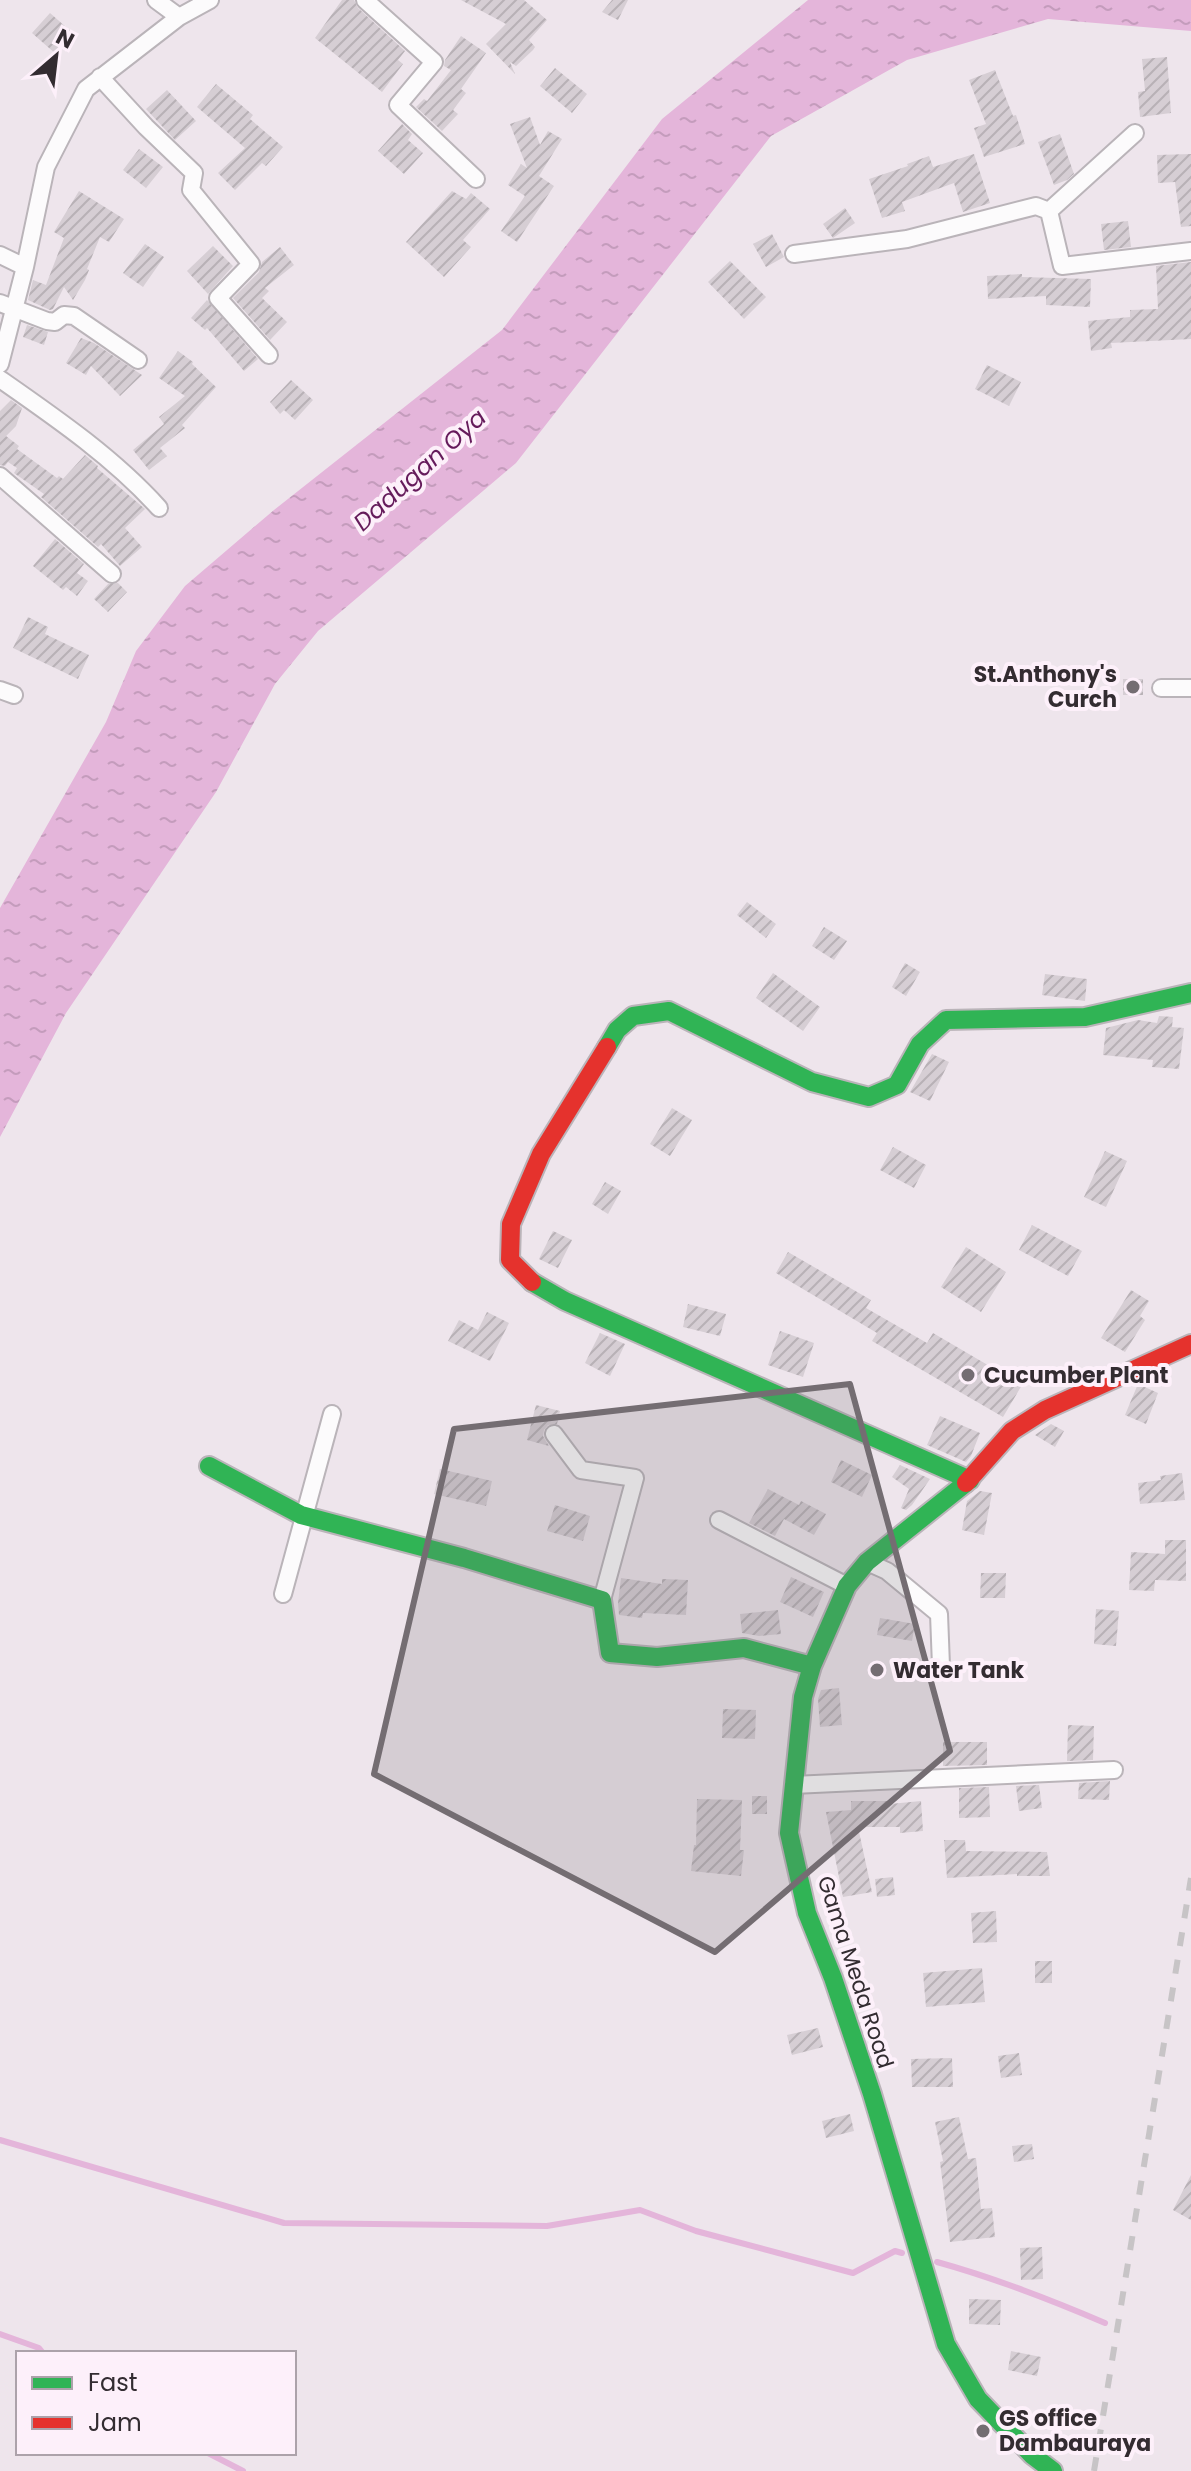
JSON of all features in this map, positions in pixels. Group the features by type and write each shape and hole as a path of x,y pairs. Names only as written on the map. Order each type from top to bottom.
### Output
{"street":[{"path":"156,0 179,17"},
{"path":"0,364 6,306 25,267 46,167 86,89 179,17 210,0"},
{"path":"365,0 434,62 398,105 476,179"},
{"path":"100,77 194,173 191,190 251,264 218,298 269,355"},
{"path":"1049,211 1135,133"},
{"path":"794,254 907,239 1036,206 1049,211"},
{"path":"1049,211 1062,266 1191,251"},
{"path":"0,255 25,267"},
{"path":"6,306 55,322 64,315 74,316 138,360"},
{"path":"0,379 134,479 159,508"},
{"path":"0,476 112,574"},
{"path":"1161,688 1191,688"},
{"path":"970,1480 565,1301 529,1280 510,1260 511,1224 541,1154 617,1030 633,1016 669,1011 812,1082 869,1097 897,1085 920,1044 946,1020 1085,1017 1191,993"},
{"name":"Gama Meda Road","path":"1053,2471 1032,2455 978,2399 946,2344 872,2094 833,1978 807,1913 789,1833 803,1697 812,1666 847,1586 867,1562 970,1480 1012,1431 1045,1410 1191,1344"},
{"path":"283,1594 332,1414"},
{"path":"554,1434 581,1470 635,1478 602,1600 610,1653 657,1657 744,1648 812,1666"},
{"path":"209,1466 304,1516 464,1558 602,1600"},
{"path":"719,1520 847,1586"},
{"path":"867,1562 887,1571 939,1614 941,1666"},
{"path":"793,1785 1114,1770"}],"highlighted area":[{"path":"850,1384 950,1751 715,1952 374,1774 454,1429"}],"water":[{"name":"Dadugan Oya","path":"808,0 1191,0 1191,31 1048,19 907,60 771,136 516,463 318,631 275,684 216,792 66,1013 0,1137 0,908 106,722 136,651 185,586 274,510 502,330 662,119"}],"building":[{"path":"342,0 354,0 358,8 405,51 398,60 403,64 382,92 315,38"},
{"path":"461,0 524,0 547,20 529,40 535,47 533,50 516,66 510,62 515,74 486,44 506,24"},
{"path":"612,0 628,0 618,20 602,12"},
{"path":"50,13 75,35 57,55 32,33"},
{"path":"461,36 486,53 461,89 466,93 453,110 458,114 442,131 416,107 424,99 427,101 451,70 444,66 445,60"},
{"path":"1167,57 1171,113 1140,117 1138,92 1145,91 1142,59"},
{"path":"555,68 587,94 572,113 540,86"},
{"path":"995,70 1013,116 1016,115 1025,144 984,157 974,128 986,124 969,80"},
{"path":"216,84 253,115 250,119 283,147 266,166 262,163 235,190 218,173 245,148 197,107"},
{"path":"167,90 196,121 175,140 146,109"},
{"path":"530,117 540,145 548,131 562,139 539,176 554,186 517,242 501,231 525,196 508,185 521,164 527,168 510,124"},
{"path":"402,124 412,134 408,140 423,153 404,174 378,151"},
{"path":"1060,134 1074,174 1054,185 1038,142"},
{"path":"139,149 163,167 146,188 123,170"},
{"path":"974,154 990,203 963,212 954,183 902,202 905,211 882,218 869,179 929,156 933,167"},
{"path":"1191,154 1191,226 1181,227 1175,182 1158,183 1157,155"},
{"path":"79,191 124,219 109,242 100,237 85,280 73,300 64,287 50,310 28,300 33,280 46,285 64,238 54,232"},
{"path":"452,191 466,199 471,193 490,209 463,240 471,247 444,277 406,242"},
{"path":"845,208 855,223 833,238 823,224"},
{"path":"1128,221 1131,247 1104,250 1101,224"},
{"path":"772,234 784,257 766,267 753,244"},
{"path":"145,244 164,257 143,287 123,273"},
{"path":"213,246 233,266 208,294 187,271"},
{"path":"280,247 294,265 265,288 269,291 262,298 287,322 270,340 233,298 259,272 262,262"},
{"path":"730,261 766,297 744,319 708,282"},
{"path":"1191,262 1191,339 1111,343 1112,348 1091,351 1088,321 1130,317 1130,310 1158,309 1156,266"},
{"path":"1022,274 1022,277 1091,279 1090,307 1046,305 1046,296 988,299 987,276"},
{"path":"207,300 258,359 244,371 207,328 205,330 191,318"},
{"path":"27,325 48,332 44,345 23,337"},
{"path":"81,338 94,343 142,375 120,396 91,366 86,375 66,363"},
{"path":"178,351 216,387 182,425 185,428 160,448 167,456 149,470 133,450 164,424 159,417 185,396 159,378"},
{"path":"987,365 1021,382 1009,406 975,389"},
{"path":"291,380 313,400 295,420 284,410 280,414 270,402"},
{"path":"11,400 22,408 16,426 6,436 19,446 17,449 57,478 63,479 85,455 145,509 125,528 142,547 120,566 101,544 98,547 41,497 44,494 14,473 17,468 8,462 5,466 0,465 0,411"},
{"path":"55,539 84,564 77,573 88,581 77,596 66,587 63,590 33,566"},
{"path":"118,583 127,592 108,612 94,599 108,584"},
{"path":"28,617 48,627 45,634 89,655 78,679 13,648"},
{"name":"St.Anthony's Curch","path":"1123,679 1143,679 1143,695 1123,695"},
{"path":"747,902 776,924 766,938 737,915"},
{"path":"824,927 847,941 834,960 812,946"},
{"path":"905,963 920,972 906,996 892,987"},
{"path":"773,973 820,1007 803,1031 756,998"},
{"path":"1045,974 1087,979 1085,1001 1042,995"},
{"path":"1159,1016 1173,1017 1172,1027 1184,1028 1179,1069 1152,1067 1153,1060 1103,1055 1106,1028 1138,1020 1157,1023"},
{"path":"932,1054 949,1062 930,1101 910,1092"},
{"path":"672,1108 692,1120 670,1156 650,1144"},
{"path":"893,1147 926,1165 914,1188 880,1170"},
{"path":"1105,1151 1127,1161 1106,1207 1084,1197"},
{"path":"605,1182 621,1191 608,1214 592,1204"},
{"path":"1032,1225 1082,1251 1068,1276 1019,1250"},
{"path":"553,1231 572,1240 558,1268 539,1259"},
{"path":"966,1247 1006,1272 981,1312 941,1287"},
{"path":"788,1252 871,1300 866,1308 927,1343 933,1333 1022,1385 1003,1417 872,1341 877,1333 776,1273"},
{"path":"1131,1290 1149,1301 1140,1316 1145,1320 1125,1352 1101,1338"},
{"path":"688,1304 726,1314 720,1336 683,1327"},
{"path":"487,1312 509,1323 490,1361 448,1341 459,1320 478,1330"},
{"path":"780,1331 814,1343 803,1377 768,1365"},
{"path":"600,1333 625,1344 610,1376 585,1363"},
{"path":"1138,1384 1158,1393 1146,1424 1125,1415"},
{"path":"536,1405 560,1411 557,1424 548,1425 544,1430 543,1436 549,1446 527,1440"},
{"path":"940,1416 980,1433 966,1462 927,1445"},
{"path":"1051,1424 1064,1431 1055,1447 1035,1435"},
{"path":"841,1460 872,1475 862,1497 831,1482"},
{"path":"900,1465 930,1479 906,1510 901,1508 909,1489 892,1477"},
{"path":"440,1469 492,1481 486,1506 434,1494"},
{"path":"1182,1473 1185,1500 1140,1504 1138,1483"},
{"path":"768,1489 799,1505 801,1501 826,1514 814,1535 784,1519 775,1536 749,1523"},
{"path":"980,1491 992,1493 984,1535 962,1530 967,1501"},
{"path":"555,1505 590,1516 583,1541 547,1531"},
{"path":"1165,1540 1186,1540 1186,1581 1155,1580 1154,1591 1129,1590 1131,1552 1165,1554"},
{"path":"981,1573 1006,1573 1005,1598 980,1598"},
{"path":"791,1577 824,1592 813,1617 780,1602"},
{"path":"621,1578 662,1584 662,1579 688,1580 686,1615 643,1613 642,1618 619,1615"},
{"path":"1096,1609 1119,1611 1116,1646 1094,1644"},
{"path":"778,1610 781,1634 759,1636 742,1633 740,1614"},
{"path":"880,1618 915,1624 912,1641 877,1635"},
{"path":"839,1688 842,1725 820,1727 818,1699 821,1690"},
{"path":"723,1709 756,1710 755,1739 722,1738"},
{"path":"1068,1725 1094,1726 1093,1760 1067,1761"},
{"path":"943,1742 987,1742 987,1765 943,1766"},
{"path":"1110,1781 1109,1800 1078,1799 1079,1783"},
{"path":"1039,1785 1042,1808 1019,1811 1016,1786"},
{"path":"989,1787 990,1817 959,1818 959,1788"},
{"path":"752,1796 767,1796 767,1814 752,1814"},
{"path":"697,1799 742,1800 740,1850 744,1850 741,1876 691,1871 696,1845"},
{"path":"851,1801 890,1801 890,1804 921,1801 923,1831 900,1833 900,1827 858,1827 872,1892 843,1897 826,1812 851,1810"},
{"path":"944,1840 965,1840 966,1851 1047,1852 1050,1876 1017,1874 947,1878"},
{"path":"893,1877 895,1895 877,1897 875,1879"},
{"path":"996,1911 997,1942 973,1943 971,1913"},
{"path":"1035,1961 1052,1961 1052,1983 1035,1983"},
{"path":"982,1968 985,2002 926,2007 923,1973"},
{"path":"818,2028 823,2047 792,2055 787,2035"},
{"path":"1019,2053 1022,2075 1001,2078 998,2056"},
{"path":"952,2058 953,2087 912,2087 911,2059"},
{"path":"850,2114 854,2131 826,2138 822,2121"},
{"path":"959,2117 968,2159 976,2158 981,2209 992,2208 995,2237 950,2242 940,2162 943,2161 935,2122"},
{"path":"1032,2144 1034,2159 1014,2162 1012,2146"},
{"path":"1191,2175 1191,2220 1173,2210"},
{"path":"1042,2247 1043,2279 1021,2280 1020,2248"},
{"path":"969,2299 1001,2300 1000,2325 969,2324"},
{"path":"1011,2351 1041,2357 1037,2376 1008,2370"}],"waterway":[{"path":"0,2140 284,2223 547,2226 640,2210 696,2231 853,2273 895,2251 902,2253"},
{"path":"937,2262 1022,2290 1105,2323"},
{"path":"0,2334 41,2351"},
{"path":"212,2455 243,2471"}],"railway":[{"path":"1094,2471 1191,1878"}],"traffic: fast":[{"path":"607,1047 617,1030 633,1016 669,1011 812,1082 869,1097 897,1085 920,1044 946,1020 1085,1017 1191,993"},
{"path":"532,1282 565,1301 970,1480"},
{"path":"209,1466 301,1515 464,1558 602,1600 610,1653 657,1657 744,1648 812,1666"},
{"path":"966,1483 867,1562 847,1586 812,1666 803,1697 789,1833 807,1913 833,1978 872,2094 946,2344 978,2399 1032,2455 1053,2471"}],"traffic: jam":[{"path":"532,1282 510,1260 511,1224 541,1154 607,1047"},
{"path":"966,1483 1012,1431 1045,1410 1191,1344"}],"place":[{"name":"St.Anthony's Curch","path":"1133,687"},
{"name":"Cucumber Plant","path":"968,1375"},
{"name":"Water Tank","path":"877,1670"},
{"name":"GS office Dambauraya","path":"983,2431"}]}
